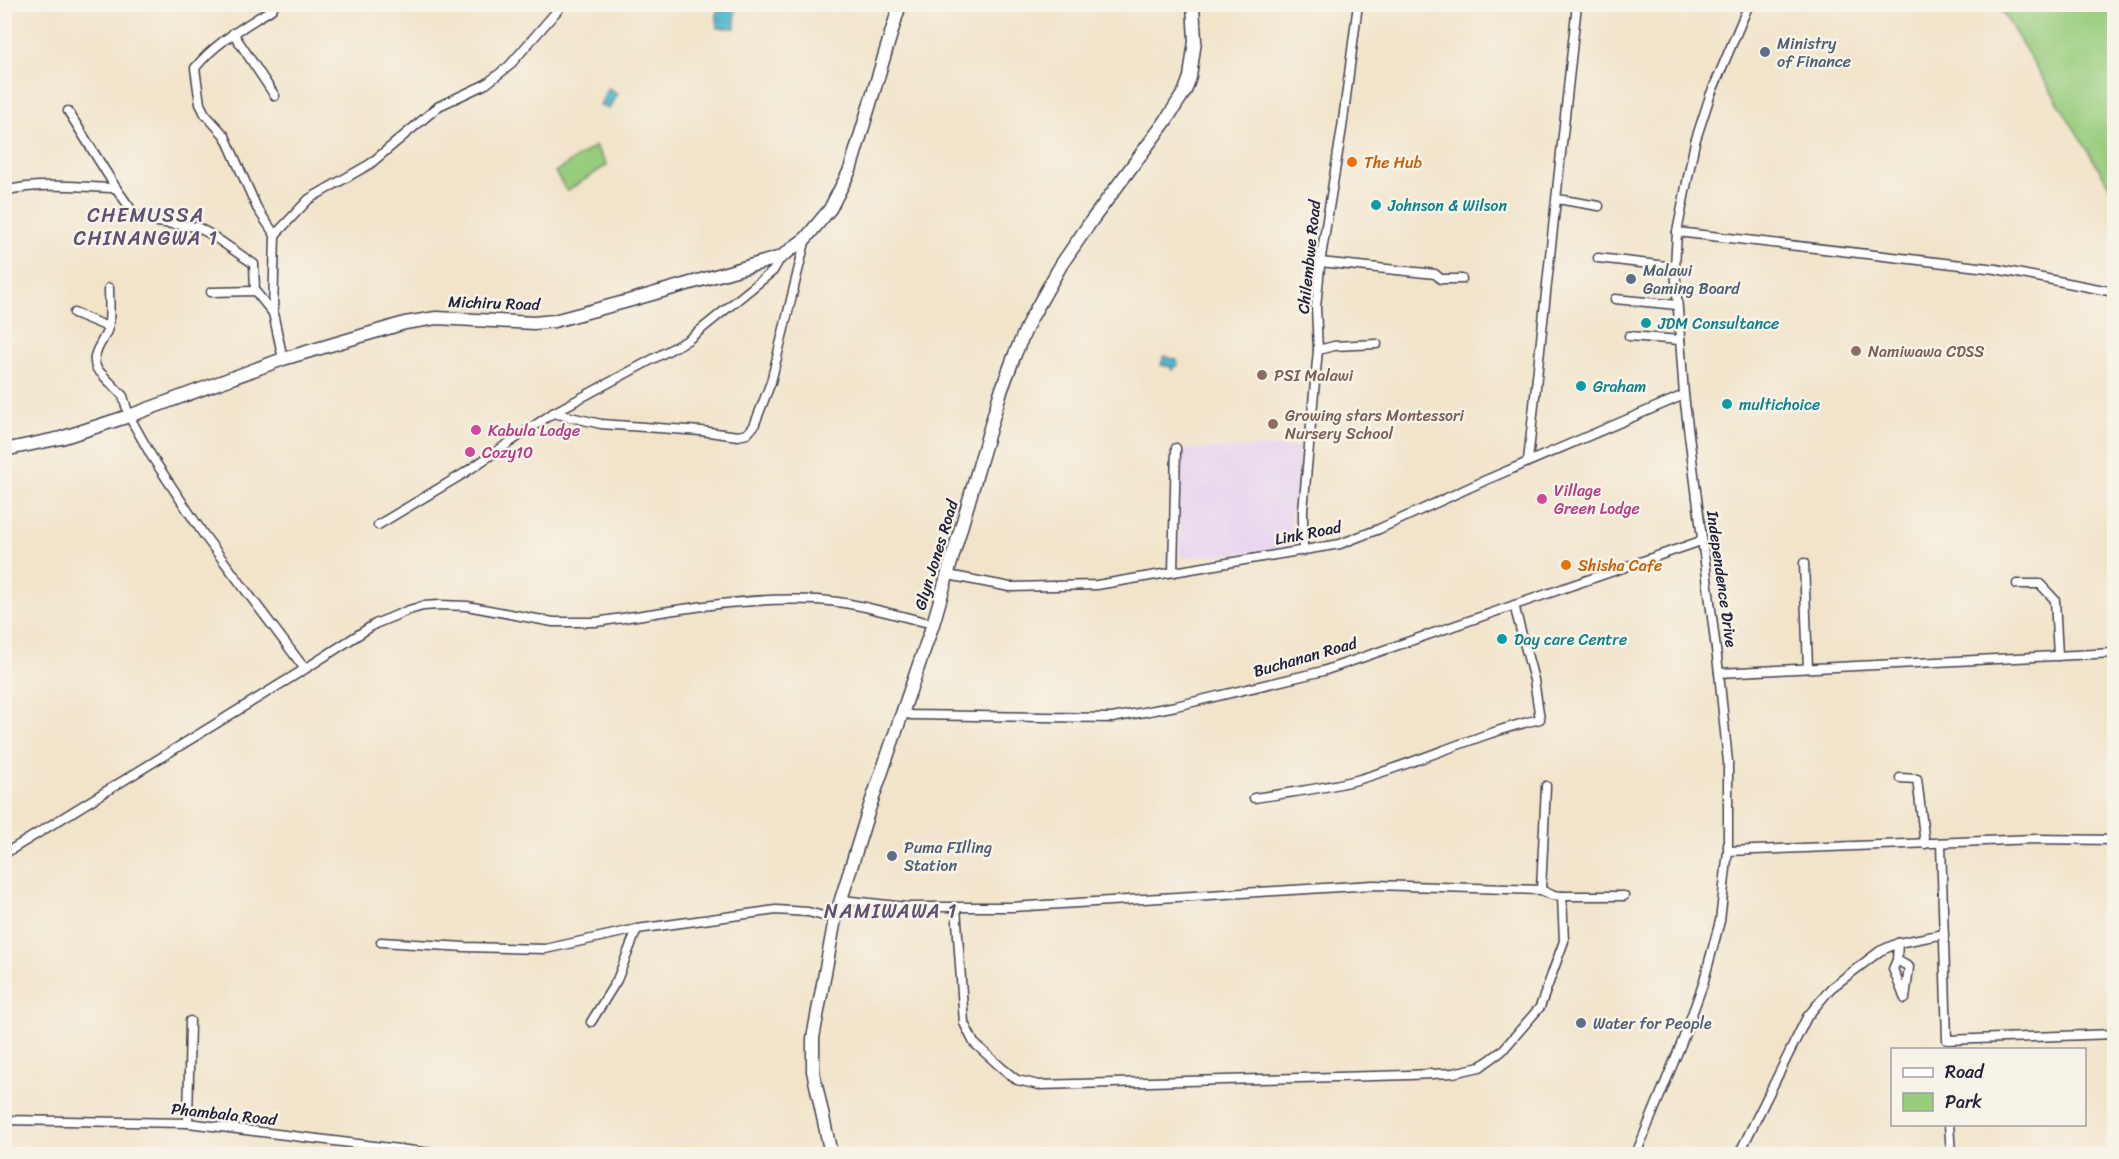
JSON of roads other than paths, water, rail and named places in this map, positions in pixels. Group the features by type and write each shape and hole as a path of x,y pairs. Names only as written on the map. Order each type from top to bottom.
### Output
{"street":[{"path":"275,4 272,9 233,33 207,53 195,68 200,104 205,114 225,136 257,208 274,235 273,313 283,359"},
{"path":"274,235 309,199 370,164 439,106 486,84 509,66 563,4"},
{"name":"Michiru Road","path":"4,450 61,438 129,416 283,359 424,319 474,319 534,323 554,321 781,256 806,238 830,209 850,171 900,4"},
{"name":"Glyn Jones Road","path":"831,1155 813,1071 813,1038 835,919 869,809 933,624 1000,394 1029,320 1075,245 1185,92 1190,77 1195,41 1193,4"},
{"name":"Chilembwe Road","path":"1303,551 1303,510 1318,351 1316,307 1320,262 1342,128 1358,4"},
{"path":"1528,462 1577,4"},
{"name":"Independence Drive","path":"1636,1155 1682,1042 1702,984 1720,921 1728,851 1728,762 1684,395 1675,267 1677,232 1695,142 1710,96 1749,4"},
{"path":"233,33 275,96"},
{"path":"68,111 135,215 157,222 197,227 250,260 255,270 255,291 273,313"},
{"path":"4,191 23,187 49,186 116,188"},
{"path":"1557,200 1599,206"},
{"path":"1677,232 1995,269 2115,292"},
{"path":"553,413 601,424 738,436 747,434 754,426 771,382 806,238"},
{"path":"378,525 463,474 553,413 688,340 773,271 781,256"},
{"path":"1598,258 1675,267"},
{"path":"1320,262 1435,274 1441,279 1462,279"},
{"path":"109,288 108,327 94,356 97,369 123,396 129,416 197,527 305,669"},
{"path":"211,292 255,291"},
{"path":"1615,300 1677,305"},
{"path":"74,313 108,327"},
{"path":"1629,336 1680,340"},
{"path":"1318,351 1334,346 1377,344"},
{"name":"Link Road","path":"948,575 1010,587 1097,585 1340,544 1684,395"},
{"path":"1173,572 1176,448"},
{"name":"Buchanan Road","path":"902,712 911,715 973,717 1112,718 1176,706 1323,670 1701,541"},
{"path":"1804,563 1808,668"},
{"path":"2017,584 2040,585 2055,600 2058,656"},
{"path":"4,854 375,624 423,606 439,604 483,609 553,622 574,623 735,603 819,600 858,606 933,624"},
{"path":"1254,798 1353,781 1508,726 1540,719 1534,680 1514,605"},
{"path":"1719,673 2115,653"},
{"path":"1900,778 1917,779 1925,844"},
{"path":"1541,890 1546,786"},
{"path":"1728,851 2035,839 2115,840"},
{"path":"1941,843 1947,1045 2115,1034"},
{"path":"842,900 906,907 1012,907 1373,885 1541,890 1562,896 1624,896"},
{"path":"956,907 964,1023 974,1044 1002,1068 1017,1080 1039,1085 1410,1076 1453,1073 1480,1067 1502,1051 1540,1007 1564,941 1562,896"},
{"path":"381,942 545,949 637,929 776,910 808,912 835,919"},
{"path":"591,1022 617,981 637,929"},
{"path":"1739,1155 1807,1017 1831,988 1880,951 1898,943 1944,934"},
{"path":"1897,960 1898,943"},
{"path":"188,1123 190,1021"},
{"name":"Phambala Road","path":"4,1120 188,1123 439,1155"},
{"path":"1949,1126 1951,1155"}],"water":[{"path":"717,5 735,5 735,28 717,28"},
{"path":"608,88 617,93 609,109 600,105"},
{"path":"1164,356 1177,360 1178,365 1172,370 1171,367 1161,365"}],"place":[{"name":"Ministry of Finance","path":"1765,52"},
{"name":"The Hub","path":"1352,162"},
{"name":"Johnson & Wilson","path":"1376,205"},
{"name":"Malawi Gaming Board","path":"1631,279"},
{"name":"JDM Consultance","path":"1646,323"},
{"name":"Namiwawa CDSS","path":"1856,351"},
{"name":"PSI Malawi","path":"1262,375"},
{"name":"Graham","path":"1581,386"},
{"name":"multichoice","path":"1727,404"},
{"name":"Growing stars Montessori Nursery School","path":"1273,424"},
{"name":"Kabula Lodge","path":"476,430"},
{"name":"Cozy10","path":"470,452"},
{"name":"Village Green Lodge","path":"1542,499"},
{"name":"Shisha Cafe","path":"1566,565"},
{"name":"Day care Centre","path":"1502,639"},
{"name":"Puma FIlling Station","path":"892,856"},
{"name":"Water for People","path":"1581,1023"}],"district":[{"name":"CHEMUSSA CHINANGWA 1","path":"146,226"},
{"name":"NAMIWAWA 1","path":"891,911"}]}
